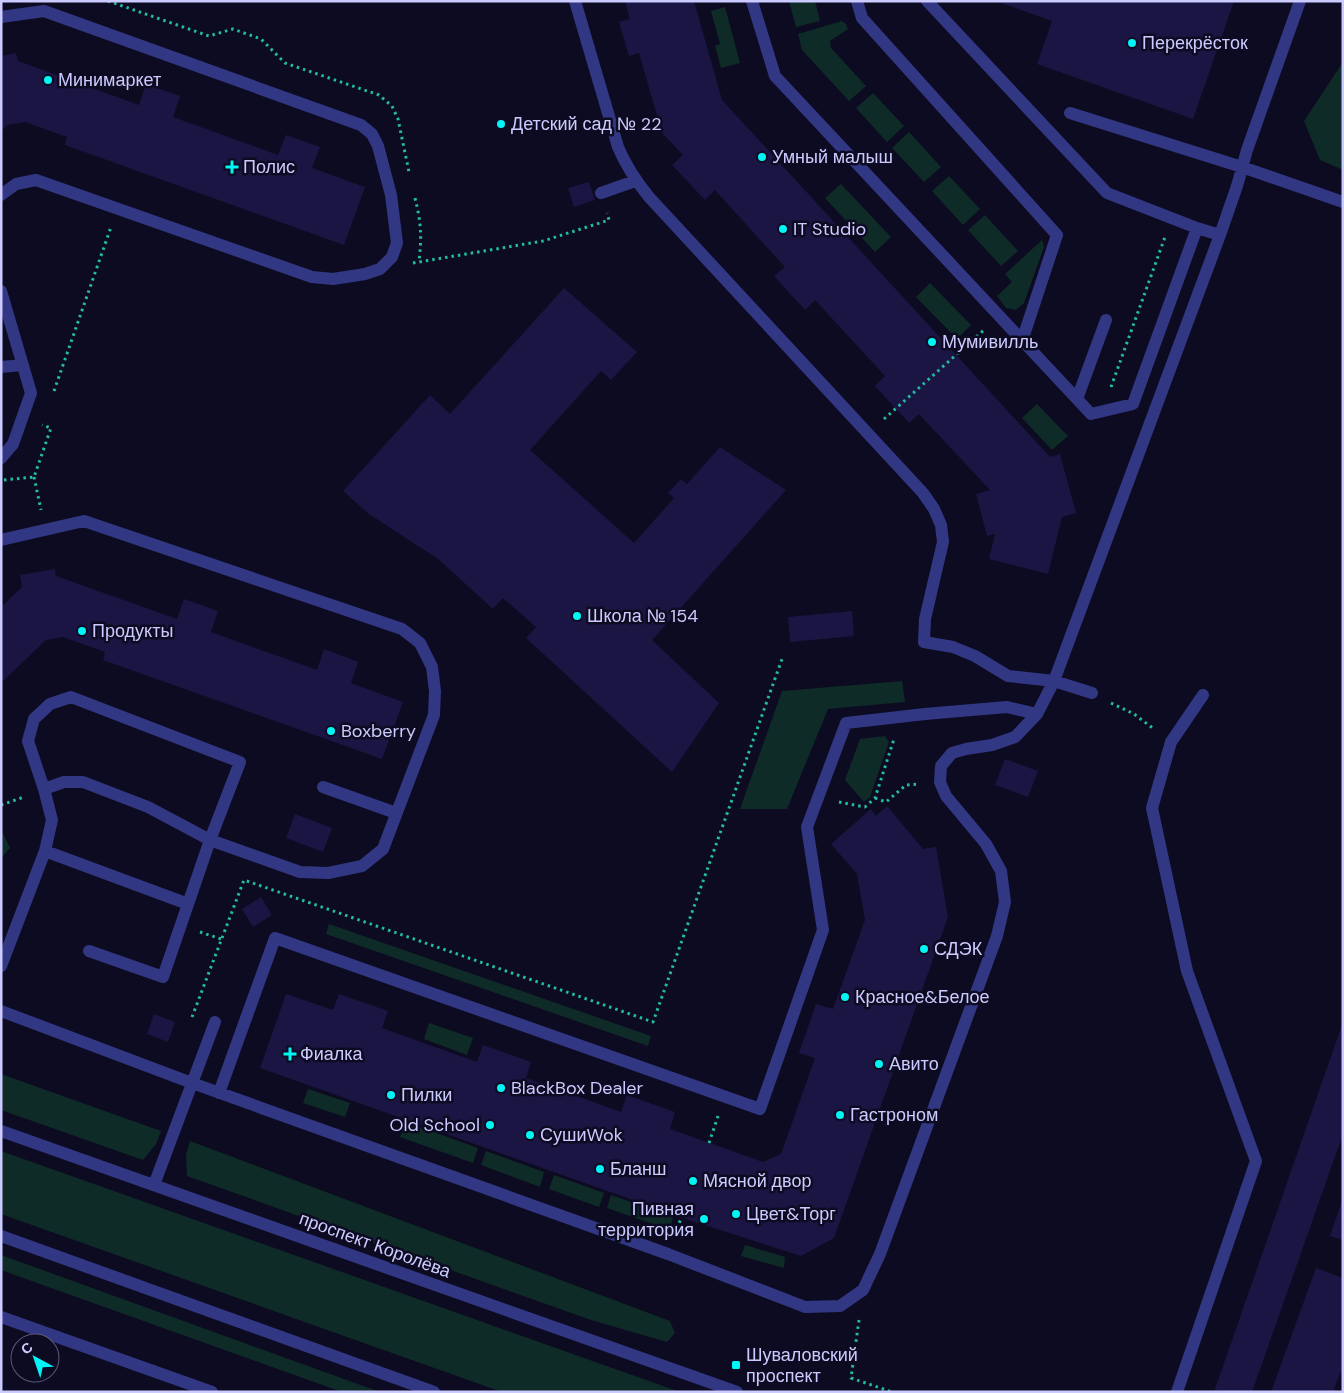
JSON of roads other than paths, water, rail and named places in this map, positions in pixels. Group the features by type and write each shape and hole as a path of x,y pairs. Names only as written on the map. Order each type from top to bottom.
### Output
{"street":[{"path":"575,1 618,147 635,181 923,493 934,509 941,525 943,542 925,619 924,642 953,647 975,656 1008,676 1054,681 1092,694"},
{"path":"752,1 775,76 1091,414 1133,404 1197,228"},
{"path":"858,1 862,18 1057,235 1022,341"},
{"path":"927,1 1107,193 1197,228 1220,234"},
{"path":"1,1010 219,1093 668,1254 805,1307 840,1306 863,1290 880,1254 997,936 1005,902 1001,871 986,844 946,796 940,782 941,766 952,753 992,745 1015,736 1037,714 1054,681 1220,234 1247,150 1300,1"},
{"path":"1,17 44,11 361,126 372,134 378,146 391,195 397,243 392,257 380,269 364,274 333,279 312,278 36,180 16,184 1,195"},
{"path":"1070,113 1242,167 1343,202"},
{"path":"600,193 635,181"},
{"path":"1,291 6,323 23,365 31,393 13,444 1,458"},
{"path":"1077,399 1106,320"},
{"path":"1,367 23,365"},
{"path":"1,540 84,521 402,629 420,643 432,667 435,691 434,715 383,849 362,866 328,873 300,872 210,840 148,807 83,782 64,782 44,789"},
{"path":"1177,1392 1256,1161 1187,971 1152,808 1171,742 1203,696"},
{"path":"1,966 45,851 52,820 28,741 34,719 50,704 70,697 240,762 210,840 163,977 89,951"},
{"path":"219,1093 275,938 760,1109 823,930 807,827 846,723 1007,707 1037,714"},
{"path":"323,787 396,814"},
{"path":"45,851 188,904"},
{"path":"154,1185 214,1022"},
{"name":"проспект Королёва","path":"1,1131 737,1392"},
{"path":"1,1236 434,1392"},
{"path":"1,1317 212,1392"}],"place":[{"name":"Перекрёсток","path":"1132,43"},
{"name":"Минимаркет","path":"48,80"},
{"name":"Детский сад № 22","path":"501,124"},
{"name":"Умный малыш","path":"762,157"},
{"name":"Полис","path":"232,167"},
{"name":"IT Studio","path":"783,229"},
{"name":"Мумивилль","path":"932,342"},
{"name":"Школа № 154","path":"577,616"},
{"name":"Продукты","path":"82,631"},
{"name":"Boxberry","path":"331,731"},
{"name":"СДЭК","path":"924,949"},
{"name":"Красное&Белое","path":"845,997"},
{"name":"Фиалка","path":"290,1054"},
{"name":"Авито","path":"879,1064"},
{"name":"BlackBox Dealer","path":"501,1088"},
{"name":"Пилки","path":"391,1095"},
{"name":"Гастроном","path":"840,1115"},
{"name":"Old School","path":"490,1125"},
{"name":"СушиWok","path":"530,1135"},
{"name":"Бланш","path":"600,1169"},
{"name":"Мясной двор","path":"693,1181"},
{"name":"Цвет&Торг","path":"736,1214"},
{"name":"Пивная территория","path":"704,1219"},
{"name":"Шуваловский проспект","path":"736,1365"}]}
